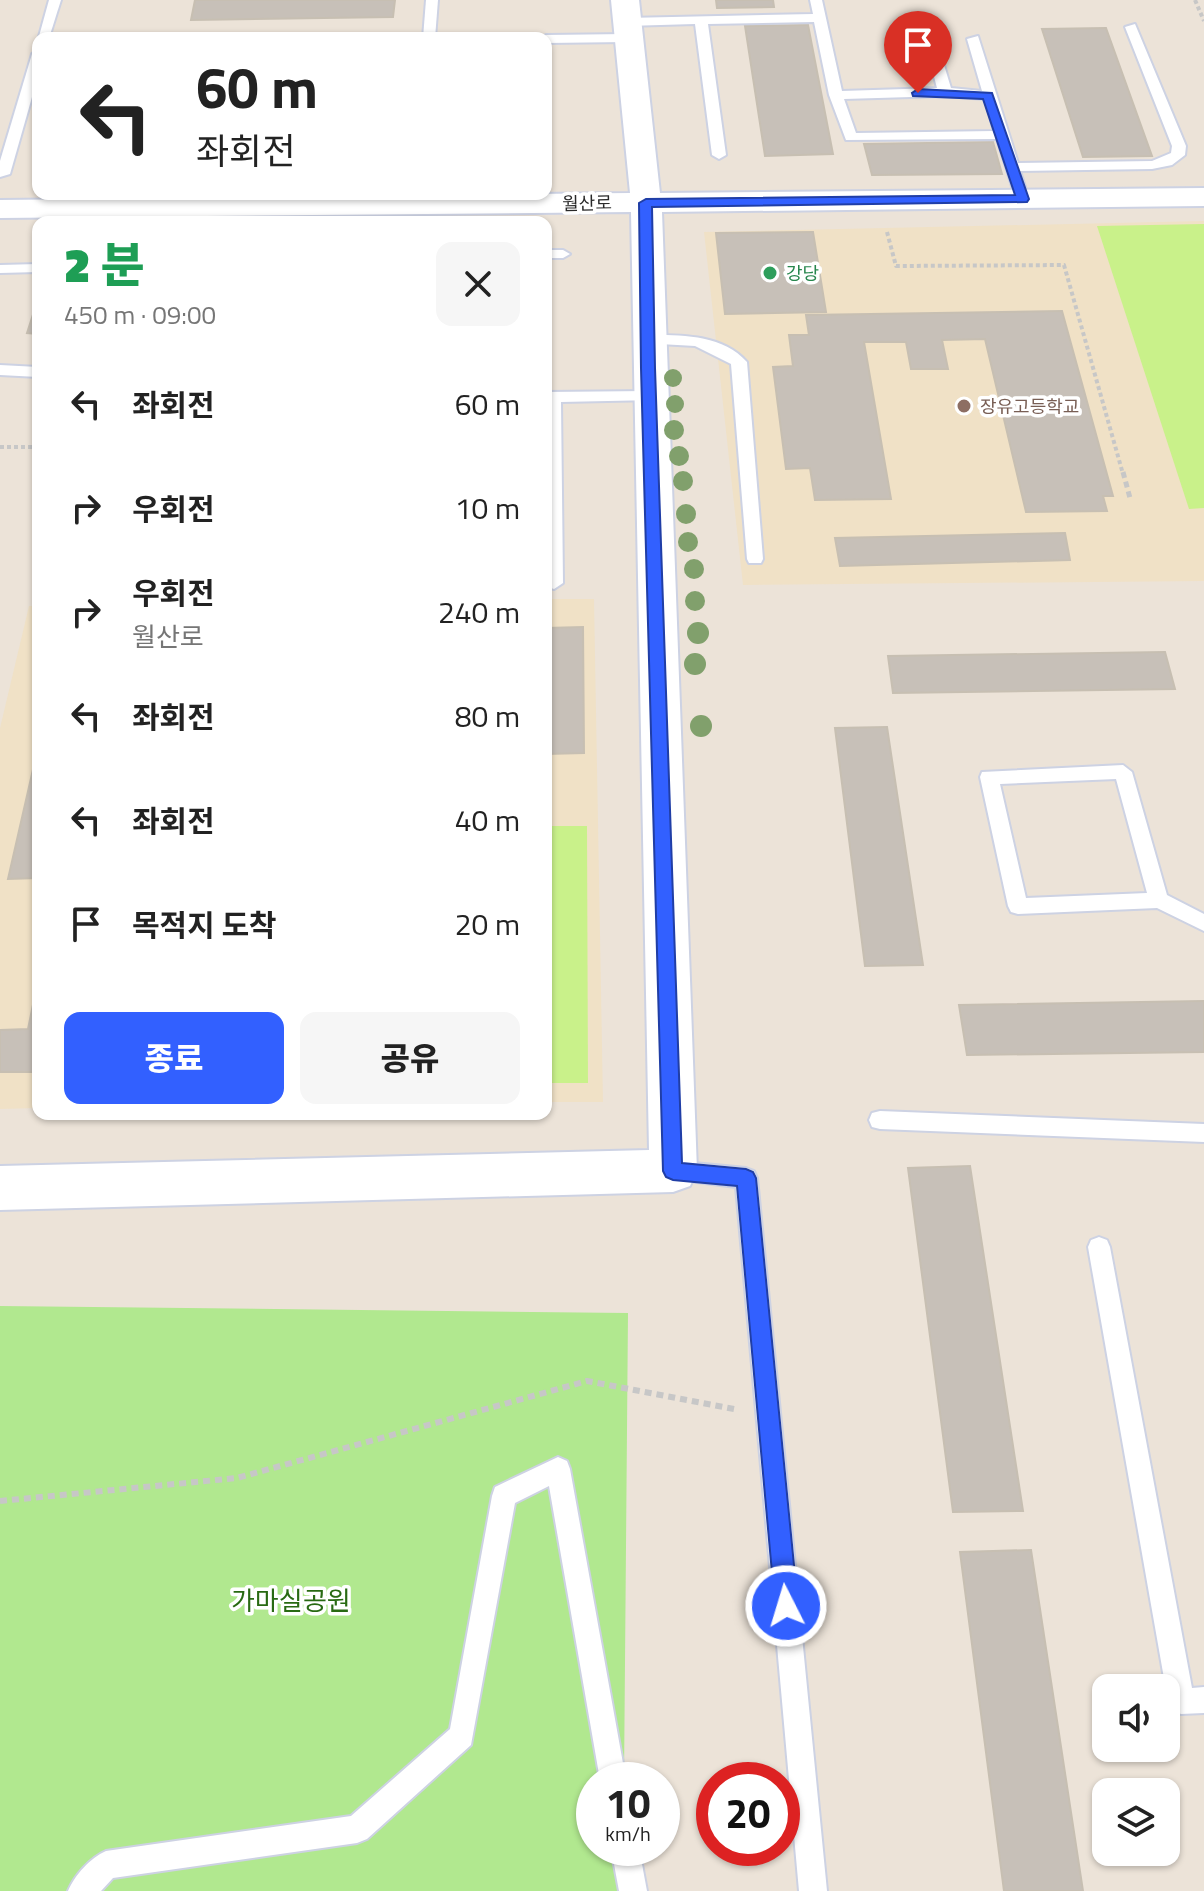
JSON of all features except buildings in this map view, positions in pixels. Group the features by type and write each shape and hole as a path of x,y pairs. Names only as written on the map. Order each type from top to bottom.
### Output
{"street":[{"name":"월산로","path":"626,20 646,203"},
{"name":"월산로","path":"0,209 1204,197"},
{"path":"0,1188 673,1171 647,340 646,203"}],"lane":[{"path":"45,32 55,0"},
{"path":"429,32 432,0"},
{"path":"816,0 836,95 851,137 1001,135"},
{"path":"552,38 626,20 820,18"},
{"path":"701,21 719,155"},
{"path":"1011,167 1152,165 1167,162 1178,155 1179,146 1131,27"},
{"path":"973,39 1022,199"},
{"path":"931,42 945,92"},
{"path":"3,174 32,75"},
{"path":"836,95 945,92 988,95"},
{"path":"552,254 563,254"},
{"path":"0,269 32,268"},
{"path":"647,340 692,340 719,347 739,362 755,559"},
{"path":"0,370 32,372"},
{"path":"552,397 649,396"},
{"path":"552,490 554,583"},
{"path":"1159,900 1123,772 989,777 1018,906 1159,900 1204,923"},
{"path":"880,1120 1204,1133"},
{"path":"673,1171 746,1178 813,1891"},
{"path":"1099,1247 1181,1701 1204,1700"},
{"path":"82,1891 106,1865 357,1829 462,1736 504,1496 558,1469 610,1762"},
{"path":"628,1866 633,1891"}],"path":[{"path":"1195,0 1204,21"},
{"path":"886,227 896,266 1064,265 1130,498"},
{"path":"0,447 32,447"},
{"path":"0,1501 237,1478 587,1381 768,1416"}],"shaded area":[{"name":"장유고등학교","path":"1204,221 1204,581 743,585 704,232"},
{"path":"552,599 594,599 603,1102 552,1102"},
{"path":"29,606 32,606 32,1108 0,1109 0,728"}],"green space":[{"path":"1204,224 1204,508 1189,509 1097,226"},
{"path":"552,826 587,826 588,1083 552,1083"},
{"name":"가마실공원","path":"0,1306 628,1313 624,1762 576,1762 576,1866 623,1866 623,1891 0,1891"}],"place":[{"name":"강당","path":"770,273"},
{"name":"장유고등학교","path":"964,406"}],"route":[{"path":"786,1606 746,1178 673,1171 648,368 646,203 1022,199 988,95 918,93"}]}
